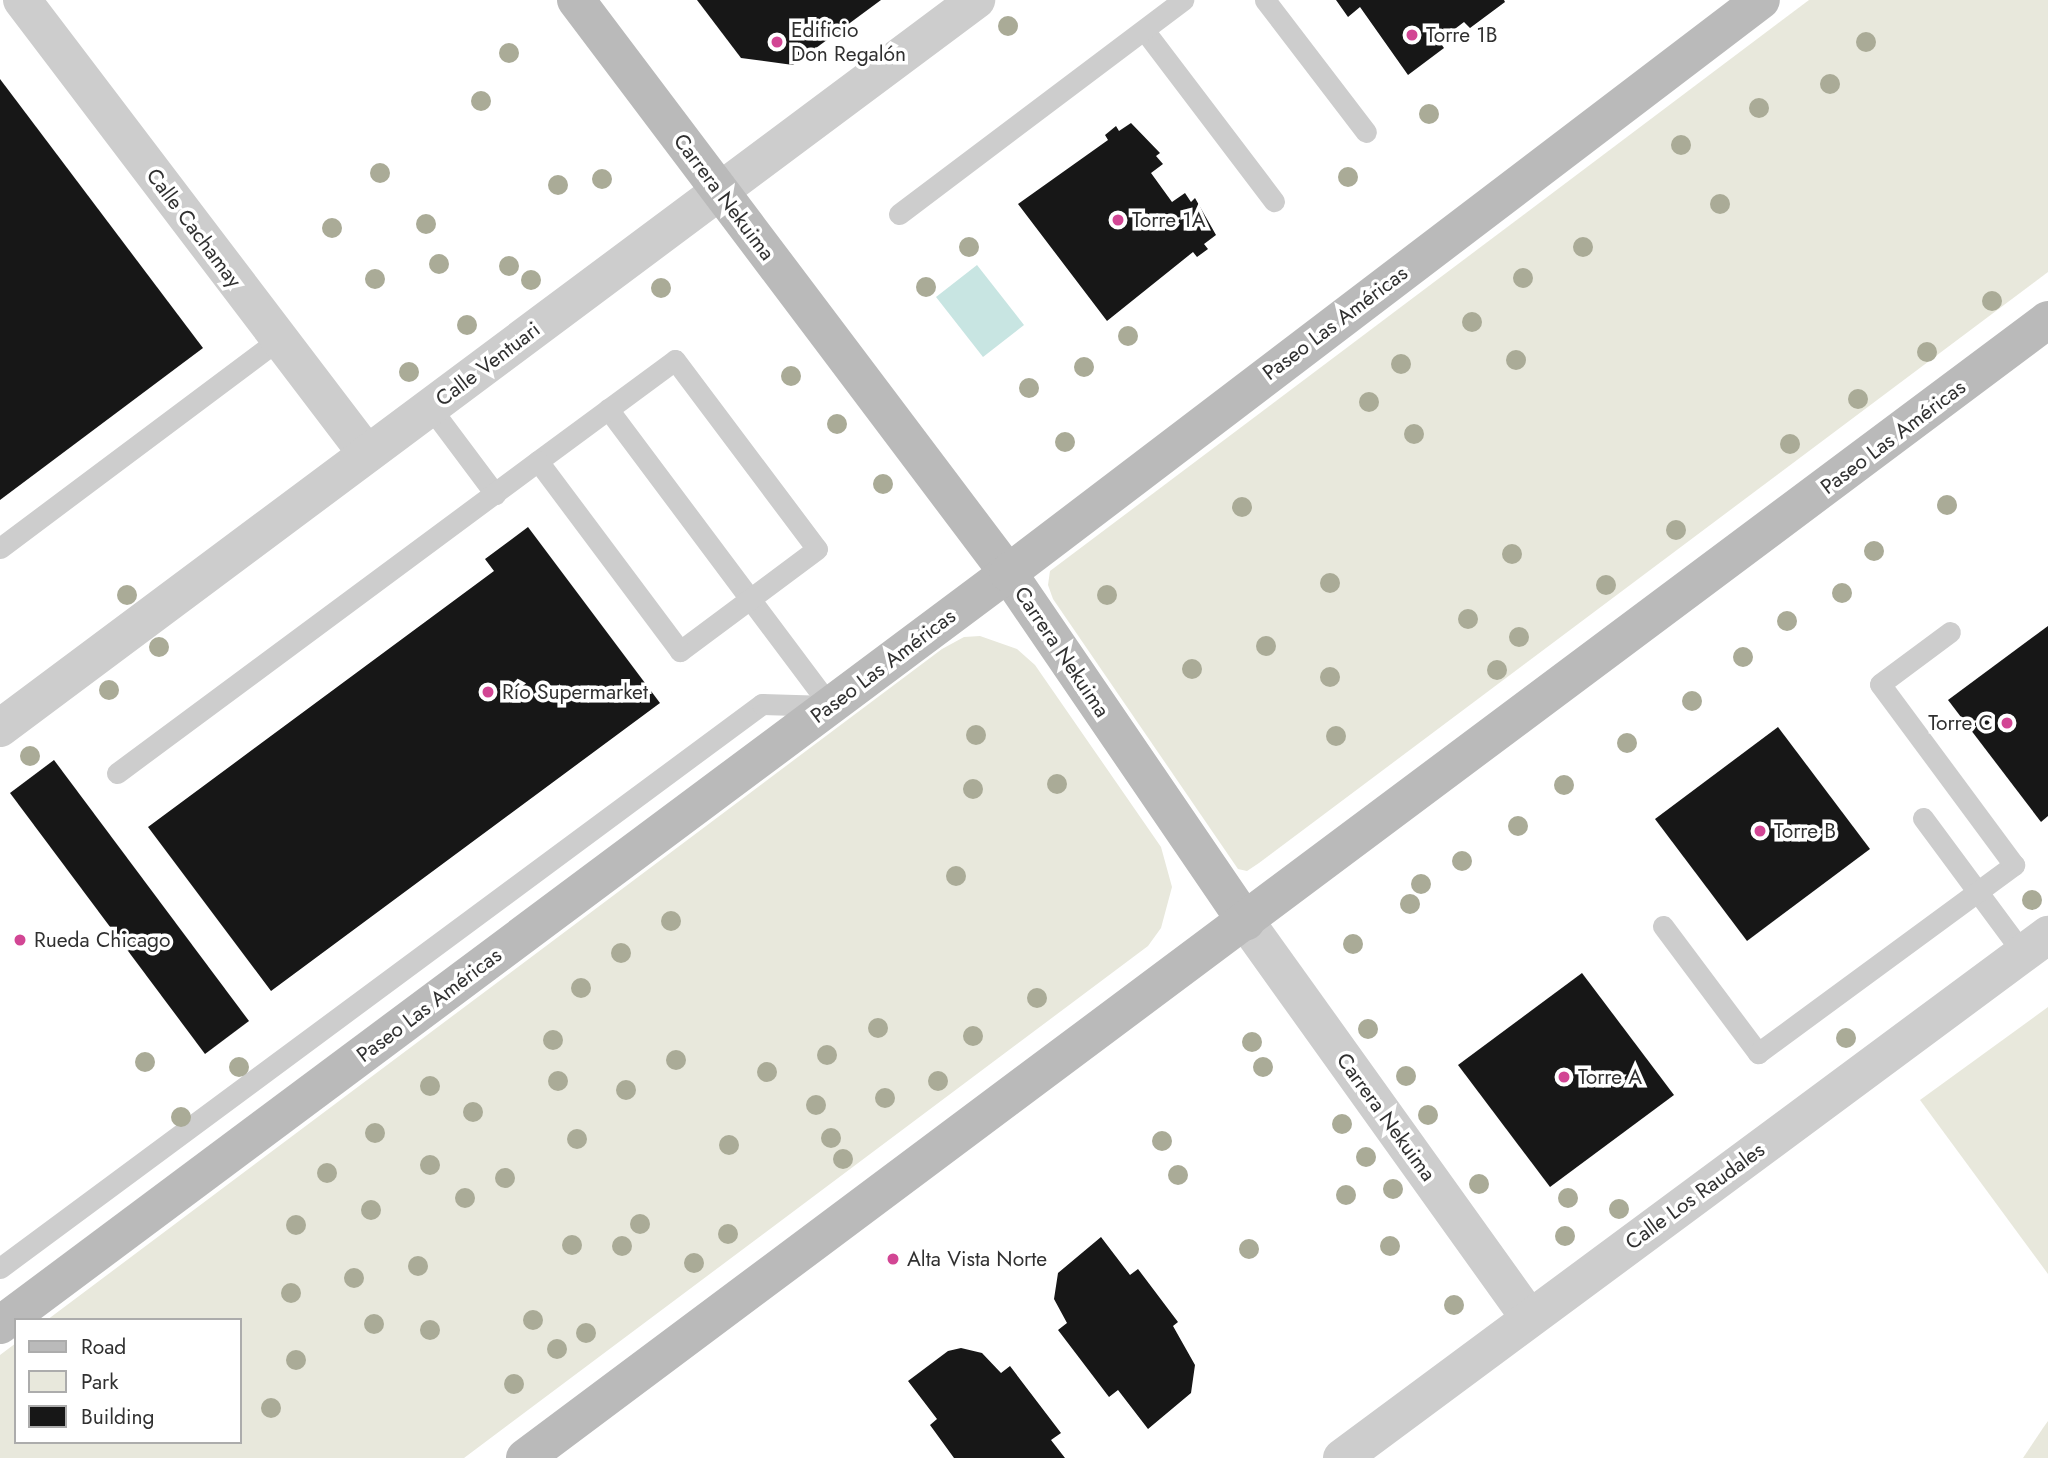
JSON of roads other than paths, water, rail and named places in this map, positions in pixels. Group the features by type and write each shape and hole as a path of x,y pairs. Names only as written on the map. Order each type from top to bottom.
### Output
{"main road":[{"name":"Carrera Nekuima","path":"576,0 1008,573 1246,922"},
{"name":"Paseo Las Américas","path":"0,1325 1008,573 1761,0"},
{"name":"Paseo Las Américas","path":"525,1458 1246,922 2048,320"}],"street":[{"name":"Calle Cachamay","path":"22,0 367,454"},
{"name":"Calle Ventuari","path":"0,728 976,0"},
{"name":"Carrera Nekuima","path":"1246,922 1529,1318"},
{"name":"Calle Los Raudales","path":"1342,1458 2036,944"}],"lane":[{"path":"899,214 1183,0"},
{"path":"1265,0 1366,132"},
{"path":"1144,30 1274,201"},
{"path":"0,548 279,339"},
{"path":"117,773 495,494 538,461 675,360 817,549 680,651 538,461"},
{"path":"430,407 495,494"},
{"path":"608,409 830,706"},
{"path":"1663,926 1758,1053 2014,865 1880,684 1950,632"},
{"path":"0,1268 762,704 830,706"},
{"path":"1923,818 1977,892 2036,944"}],"water":[{"path":"977,265 1024,325 983,357 936,297"}],"place":[{"name":"Torre 1B","path":"1412,35"},
{"name":"Edificio Don Regalón","path":"777,42"},
{"name":"Torre 1A","path":"1118,220"},
{"name":"Río Supermarket","path":"488,692"},
{"name":"Torre C","path":"2007,723"},
{"name":"Torre B","path":"1760,831"},
{"name":"Rueda Chicago","path":"20,940"},
{"name":"Torre A","path":"1564,1077"},
{"name":"Alta Vista Norte","path":"893,1259"}]}
